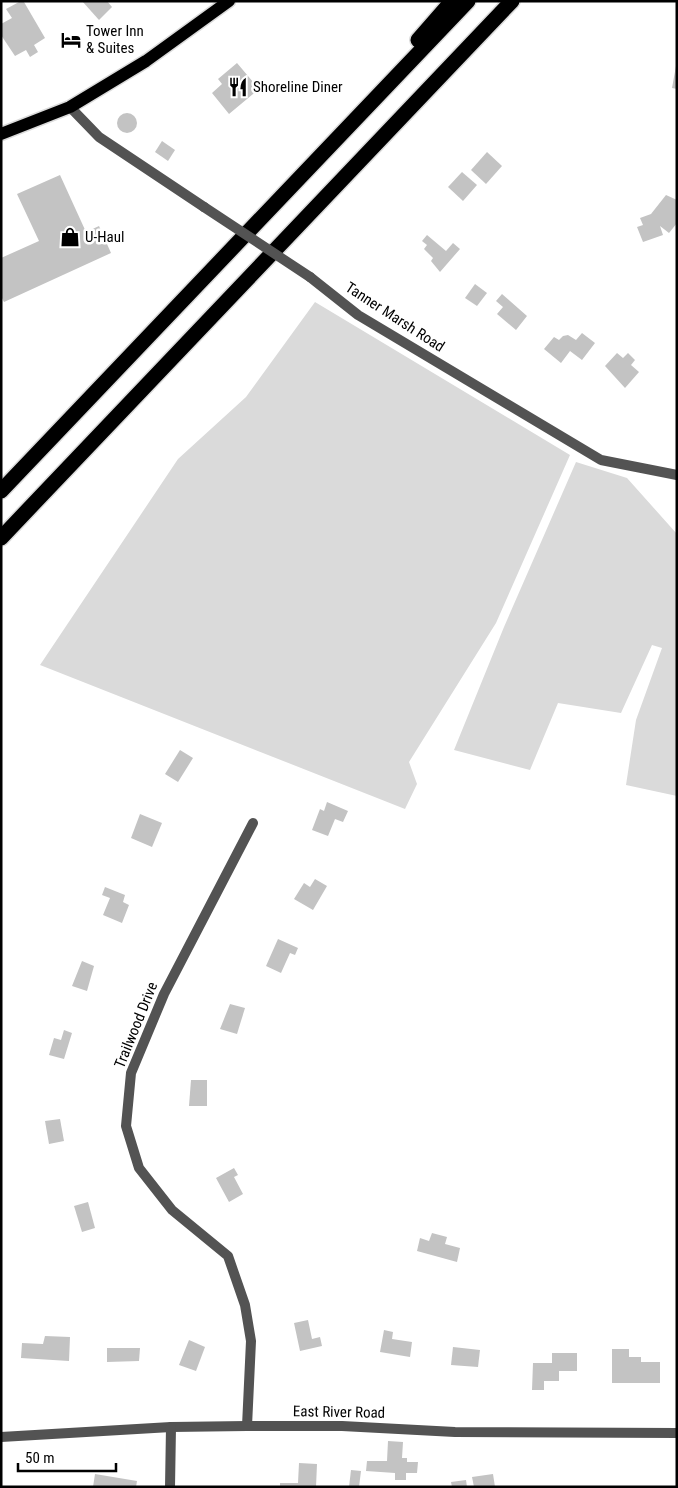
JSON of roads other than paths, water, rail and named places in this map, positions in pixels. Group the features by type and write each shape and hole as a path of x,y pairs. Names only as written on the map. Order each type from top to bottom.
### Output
{"highway":[{"path":"279,200 452,1"},
{"path":"1,491 468,1"},
{"path":"1,538 512,1"}],"main road":[{"path":"1,134 70,106 146,61 229,1"}],"street":[{"name":"Tanner Marsh Road","path":"70,106 99,137 310,277 358,315 601,460 677,475"},
{"name":"Trailwood Drive","path":"247,1426 251,1341 245,1305 228,1256 172,1210 139,1168 126,1126 131,1074 164,994 253,823"},
{"name":"East River Road","path":"1,1437 171,1427 247,1426 342,1426 455,1432 677,1433"},
{"path":"170,1487 171,1427"}],"place":[{"name":"Tower Inn & Suites","path":"71,40"},
{"name":"Shoreline Diner","path":"238,87"},
{"name":"U-Haul","path":"70,237"}]}
